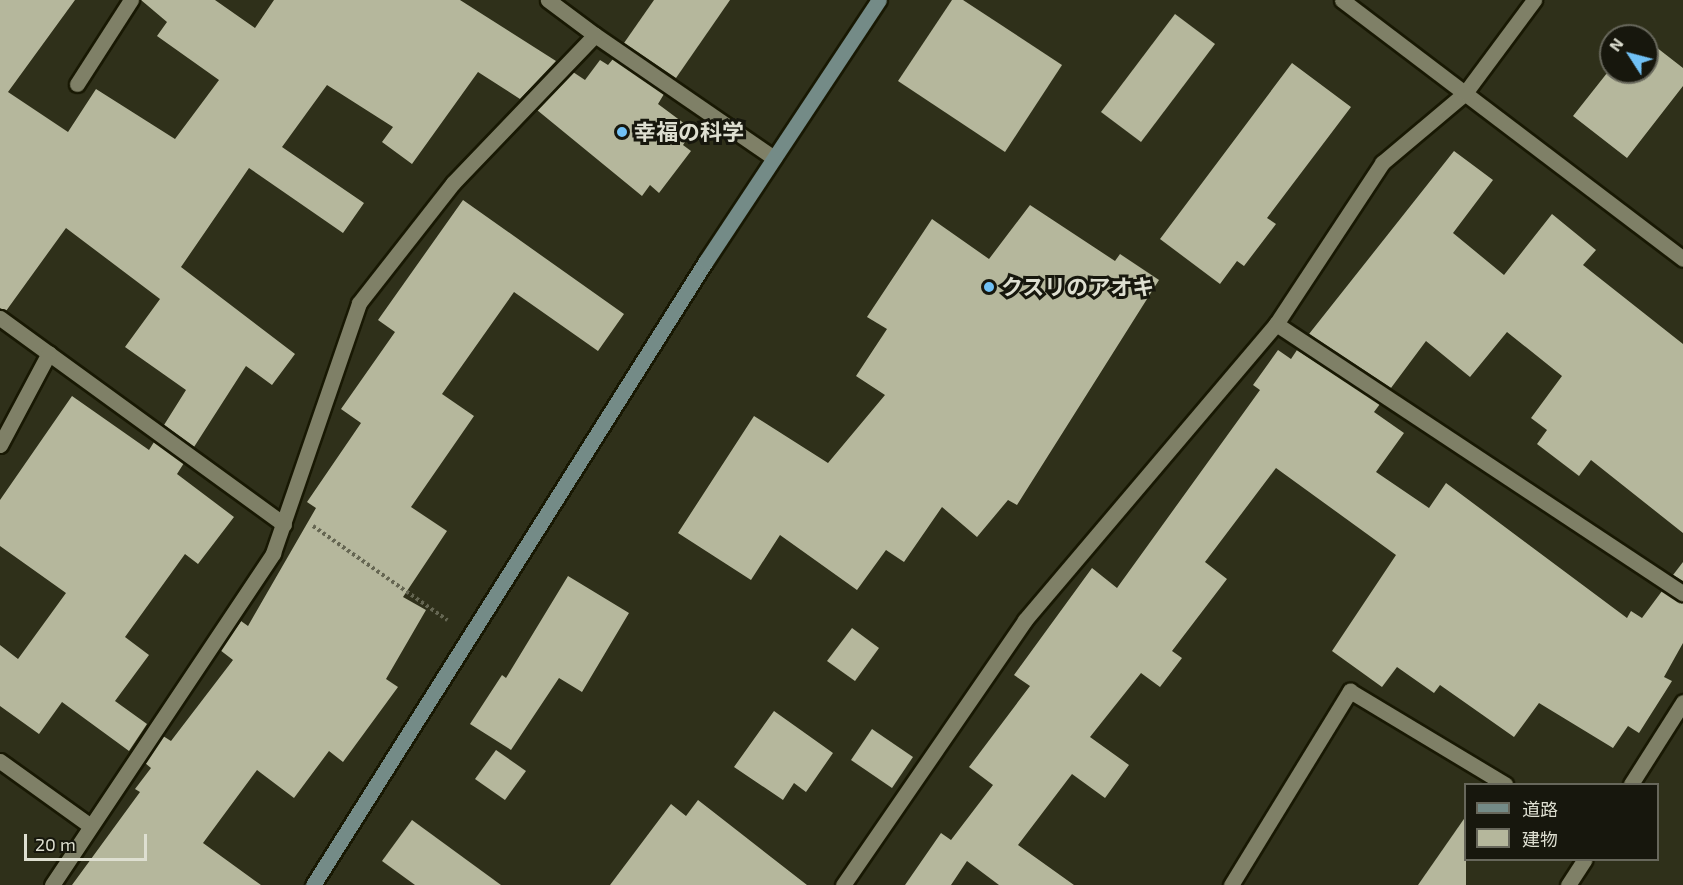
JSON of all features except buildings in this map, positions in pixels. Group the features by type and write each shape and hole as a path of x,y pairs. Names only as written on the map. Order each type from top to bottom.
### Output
{"street":[{"path":"77,84 131,0"},
{"path":"548,0 774,159"},
{"path":"313,885 468,635 879,0"},
{"path":"1342,0 1683,259"},
{"path":"843,885 1025,620 1276,324 1382,163 1465,93 1534,0"},
{"path":"52,885 89,825 273,553 359,303 453,183 595,35"},
{"path":"0,318 287,517"},
{"path":"1276,324 1683,593"},
{"path":"0,445 49,353"},
{"path":"1231,885 1350,691 1503,783"},
{"path":"1632,783 1683,702"},
{"path":"0,761 89,825"},
{"path":"1568,885 1583,861"}],"path":[{"path":"287,517 468,635"}],"place":[{"name":"幸福の科学","path":"622,132"},
{"name":"クスリのアオキ","path":"989,287"}]}
